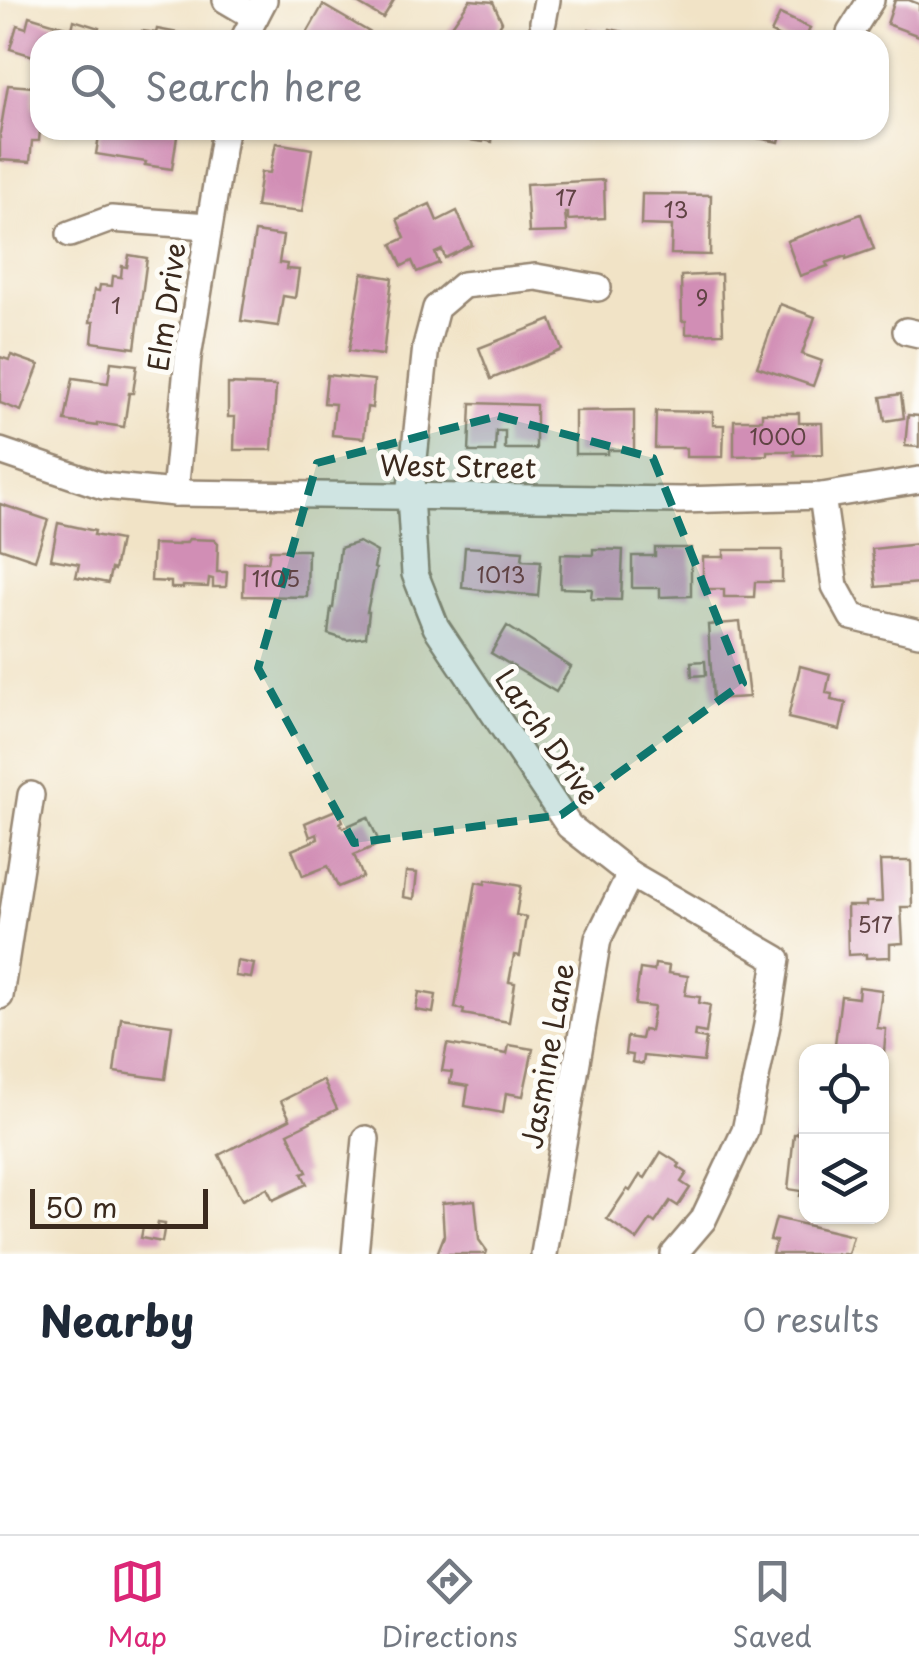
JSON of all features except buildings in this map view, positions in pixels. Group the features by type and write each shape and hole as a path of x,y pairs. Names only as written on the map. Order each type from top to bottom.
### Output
{"street":[{"path":"226,0 254,19"},
{"path":"852,30 870,0"},
{"name":"Elm Drive","path":"175,492 188,357 222,140"},
{"path":"70,234 111,218 208,226"},
{"name":"Larch Drive","path":"598,288 536,277 463,285 436,308 426,346 410,496 415,574 436,627 570,826 630,874 777,959 745,1130 703,1220 674,1254"},
{"name":"West Street","path":"0,451 103,486 175,492 681,500 822,496 919,480"},
{"path":"822,496 835,586 852,617 919,633"},
{"path":"0,996 31,794"},
{"name":"Jasmine Lane","path":"544,1254 598,939 630,874"},
{"path":"355,1254 366,1139"}],"highlighted area":[{"path":"498,416 653,458 743,683 561,815 354,843 258,668 317,463"}]}
